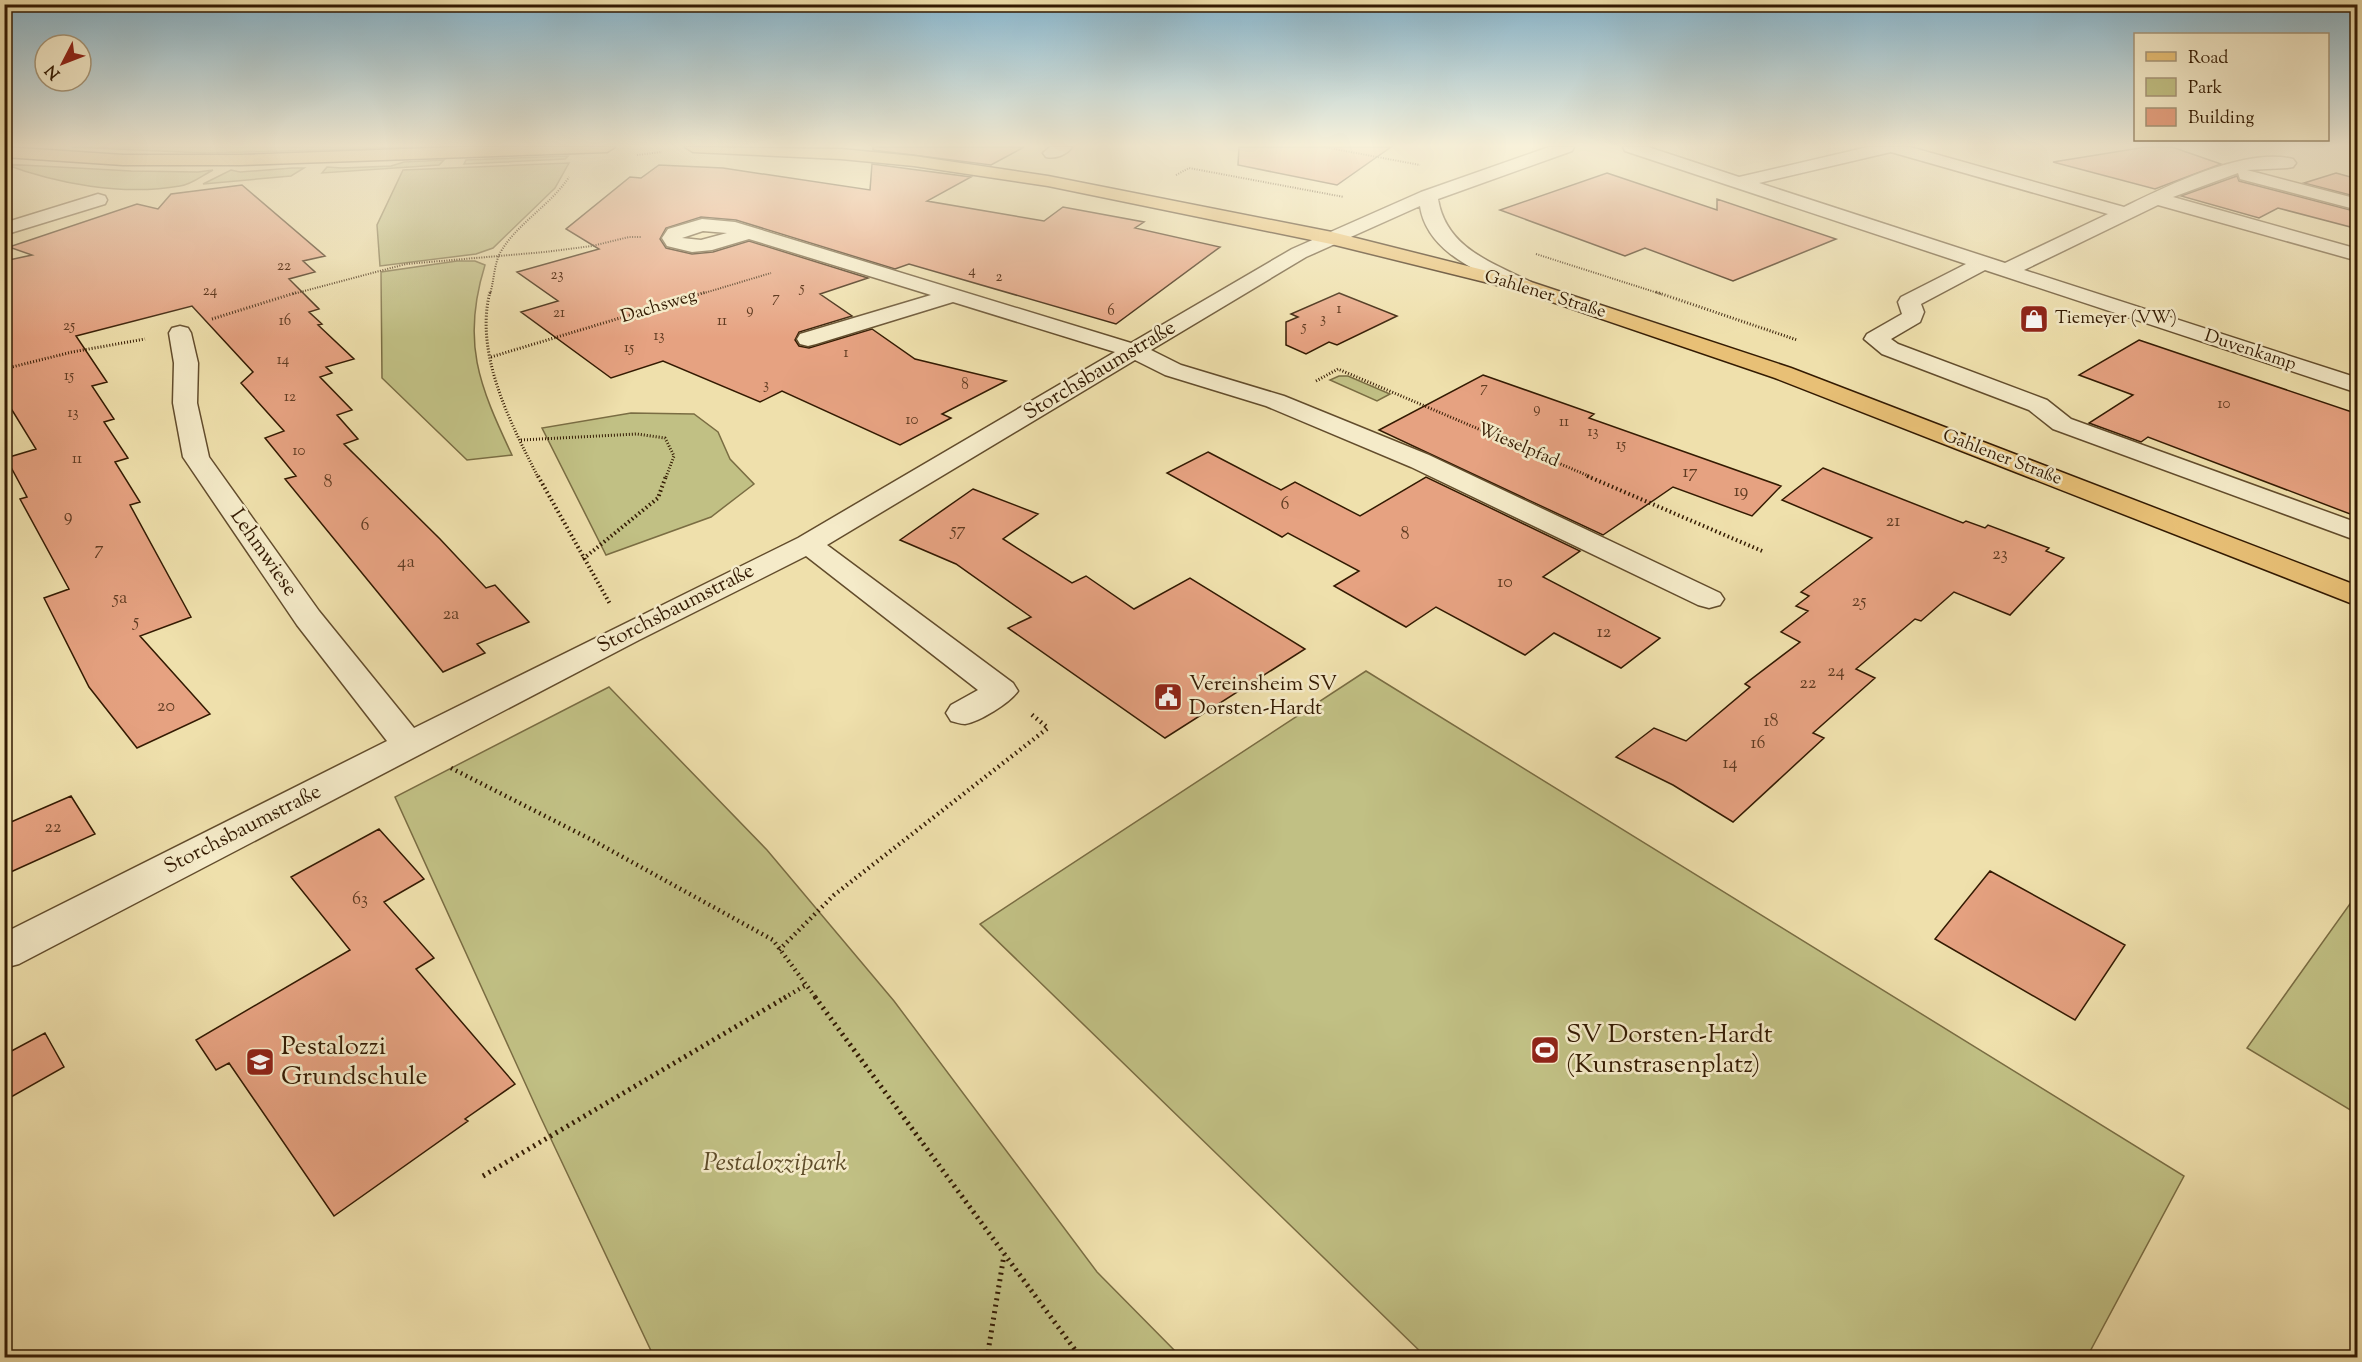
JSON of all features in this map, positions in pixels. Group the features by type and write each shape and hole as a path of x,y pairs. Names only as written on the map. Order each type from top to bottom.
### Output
{"main road":[{"name":"Gahlener Straße","path":"1195,211 1332,238 1524,286 1783,373 2358,597"}],"street":[{"path":"4,229 64,211"},
{"name":"Storchsbaumstraße","path":"4,952 628,633 808,544 1299,253 1395,211"},
{"path":"1428,211 1446,241 1467,257 1524,286"},
{"name":"Duvenkamp","path":"1819,211 2358,386"},
{"path":"2117,211 2126,213"},
{"path":"2005,272 2131,211"},
{"path":"2201,211 2358,255"},
{"path":"672,237 675,233 702,225 717,225 750,232 1134,351 1173,370 1275,401 1420,461 1709,599"},
{"path":"1981,264 1909,302 1913,312 1912,317 1875,339 1890,349 2038,405 2062,424 2358,533"},
{"path":"808,339 954,295"},
{"name":"Lehmwiese","path":"180,333 186,363 185,403 196,457 308,618 409,746"},
{"path":"808,544 1001,691 963,713"}],"path":[{"path":"539,211 499,255 486,314 491,357 501,396 521,440 583,559 628,633"},
{"path":"4,369 72,352 180,333 226,313 381,269 440,260 568,249 629,237 672,237"},
{"name":"Dachsweg","path":"491,357 826,256"},
{"name":"Wieselpfad","path":"1275,401 1338,369 1762,551"},
{"path":"521,440 638,434 665,438 674,456 658,498 583,559"},
{"path":"779,950 834,895 1048,728 1001,691"},
{"path":"409,746 592,840 773,940 1081,1358"},
{"path":"483,1176 806,985"},
{"path":"987,1358 1004,1255"}],"green space":[{"path":"384,211 532,211 493,248 476,254 380,266 377,225"},
{"path":"457,261 475,261 485,265 474,317 477,363 490,407 512,455 467,460 382,378 381,272"},
{"path":"1339,376 1348,376 1390,394 1377,401 1330,380"},
{"path":"631,413 694,414 718,432 730,459 754,484 711,517 606,555 542,428"},
{"name":"SV Dorsten-Hardt (Kunstrasenplatz)","path":"1366,671 2184,1176 2087,1357 1426,1357 980,924"},
{"name":"Pestalozzipark","path":"609,687 767,850 894,1001 1097,1272 1181,1357 654,1357 541,1118 395,797"},
{"path":"2357,894 2357,1114 2247,1048"}],"building":[{"path":"117,211 272,211 325,256 303,261 315,272 289,279 319,309 309,312 322,324 318,325 354,359 326,367 332,373 320,377 352,410 337,415 358,439 344,444 486,588 495,585 529,622 477,644 485,653 443,672 285,479 296,476 265,438 284,431 241,383 253,372 192,306 76,336 107,382 92,386 114,419 104,422 128,458 115,462 140,502 130,505 191,617 140,636 210,714 137,748 89,687 44,598 69,589 20,499 27,497 6,458 36,449 4,397 4,261 32,255 9,247"},
{"path":"589,211 983,211 1044,221 1058,211 1082,211 1144,222 1135,228 1220,247 1116,324 909,264 895,269 736,220 701,217 666,228 660,239 666,248 692,254 713,252 749,241 868,278 820,294 852,316 799,332 795,340 799,346 809,348 872,329 915,359 1006,381 942,414 951,418 900,445 782,391 760,402 663,361 611,378 521,312 558,301 517,272 599,249 566,229"},
{"path":"1502,211 1751,211 1836,239 1733,281 1645,248 1625,256"},
{"path":"2233,211 2273,211 2259,218"},
{"path":"2288,211 2358,212 2358,229"},
{"path":"1339,293 1397,316 1337,345 1329,342 1306,354 1286,345 1286,322 1298,317 1291,314"},
{"path":"2139,340 2358,414 2358,517 2148,437 2141,442 2089,423 2133,395 2079,375"},
{"path":"1483,375 1594,414 1589,418 1781,486 1752,516 1673,487 1603,535 1379,430"},
{"path":"1208,452 1281,490 1295,482 1360,516 1426,477 1580,551 1543,577 1660,638 1621,668 1554,633 1525,655 1436,607 1406,627 1334,586 1359,571 1288,533 1282,537 1167,473"},
{"path":"1823,468 1963,523 1966,521 1985,528 1988,525 2049,548 2046,551 2064,558 2010,615 1954,592 1921,621 1915,619 1856,669 1875,678 1813,733 1824,738 1733,822 1673,785 1616,757 1654,728 1686,741 1750,687 1745,684 1800,642 1781,632 1808,611 1796,606 1809,596 1801,592 1872,538 1782,500"},
{"path":"973,489 1038,514 1003,539 1072,583 1086,576 1134,609 1190,578 1305,649 1165,738 1008,628 1031,617 956,564 900,540"},
{"path":"71,796 95,834 4,875 4,825"},
{"path":"379,829 424,879 384,902 434,958 416,969 515,1084 465,1119 468,1121 334,1216 229,1063 216,1070 196,1040 350,950 291,877"},
{"path":"1990,871 2125,945 2075,1020 1935,939"},
{"path":"45,1033 64,1067 4,1101 4,1055"}],"place":[{"name":"Tiemeyer (VW)","path":"2034,319"},
{"name":"Vereinsheim SV Dorsten-Hardt","path":"1168,697"},
{"name":"SV Dorsten-Hardt (Kunstrasenplatz)","path":"1545,1050"},
{"name":"Pestalozzi Grundschule","path":"260,1062"}]}
